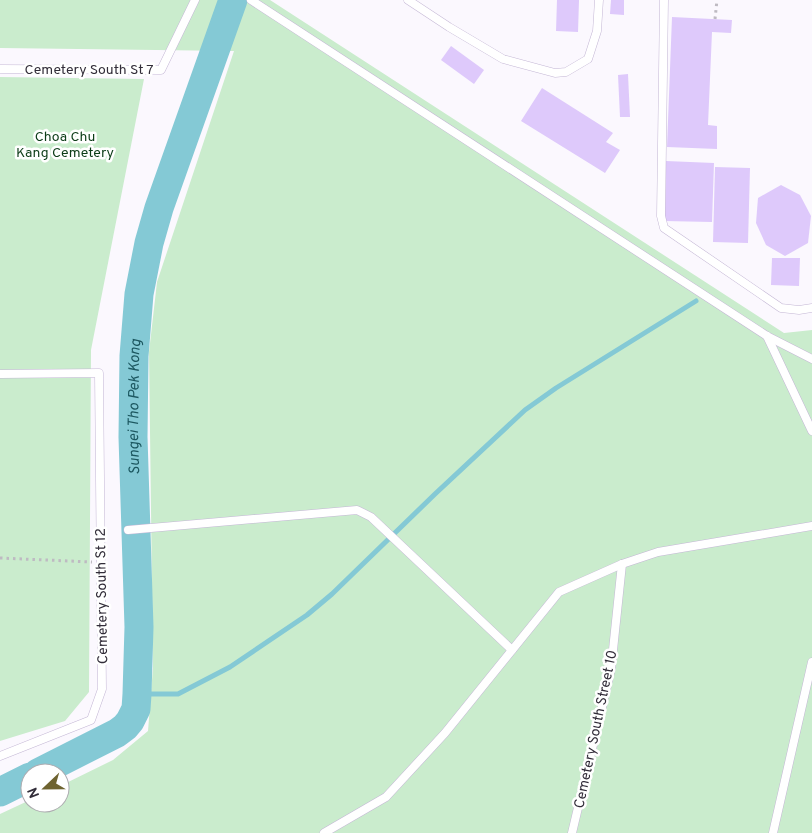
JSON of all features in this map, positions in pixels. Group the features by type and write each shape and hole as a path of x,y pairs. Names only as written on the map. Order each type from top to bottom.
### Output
{"lane":[{"name":"Cemetery South St 7","path":"0,69 161,70 195,0"},
{"path":"251,0 767,336 812,359"},
{"path":"408,0 449,27 503,58 555,73 566,72 588,59 596,31 599,0"},
{"path":"664,0 661,216 664,228 780,308 794,310 812,308"},
{"path":"767,336 812,432"},
{"name":"Cemetery South St 12","path":"0,374 99,373 102,689 91,720 0,756"},
{"path":"128,530 357,510 371,517 512,650"},
{"path":"324,833 386,797 445,733 559,592 622,564 658,552 812,526"},
{"name":"Cemetery South Street 10","path":"572,833 611,669 622,564"},
{"path":"772,833 812,662"}],"path":[{"path":"716,19 717,0"},
{"path":"0,558 100,562"}],"green space":[{"path":"0,0 270,0 784,333 812,330 812,833 0,833 0,814 20,805 20,813 70,813 70,781 113,760 148,731 153,668 149,352 157,282 234,51 0,48"},
{"name":"Choa Chu Kang Cemetery","path":"0,77 144,79 91,350 89,692 65,721 0,741"}],"building":[{"path":"557,0 579,0 578,32 556,31"},
{"path":"611,0 624,0 624,15 610,14"},
{"path":"672,17 732,20 731,33 712,32 708,125 717,126 717,149 667,147"},
{"path":"451,46 484,70 474,84 441,60"},
{"path":"628,74 630,117 620,117 618,75"},
{"path":"542,88 613,133 606,142 620,150 605,173 521,121"},
{"path":"666,161 714,163 712,222 664,221"},
{"path":"715,167 750,168 748,243 713,242"},
{"path":"781,185 800,195 811,216 808,243 785,256 766,245 756,223 758,198"},
{"path":"772,258 800,258 799,286 771,285"}],"waterway":[{"name":"Sungei Tho Pek Kong","path":"58,763 117,733 130,721 136,709 139,627 133,437 134,356 139,294 149,243 159,208 233,0"},
{"path":"137,694 178,694 230,667 307,615 332,594 525,410 556,388 696,301"},
{"name":"Sungei Tho Pek Kong","path":"0,792 20,782"}]}
